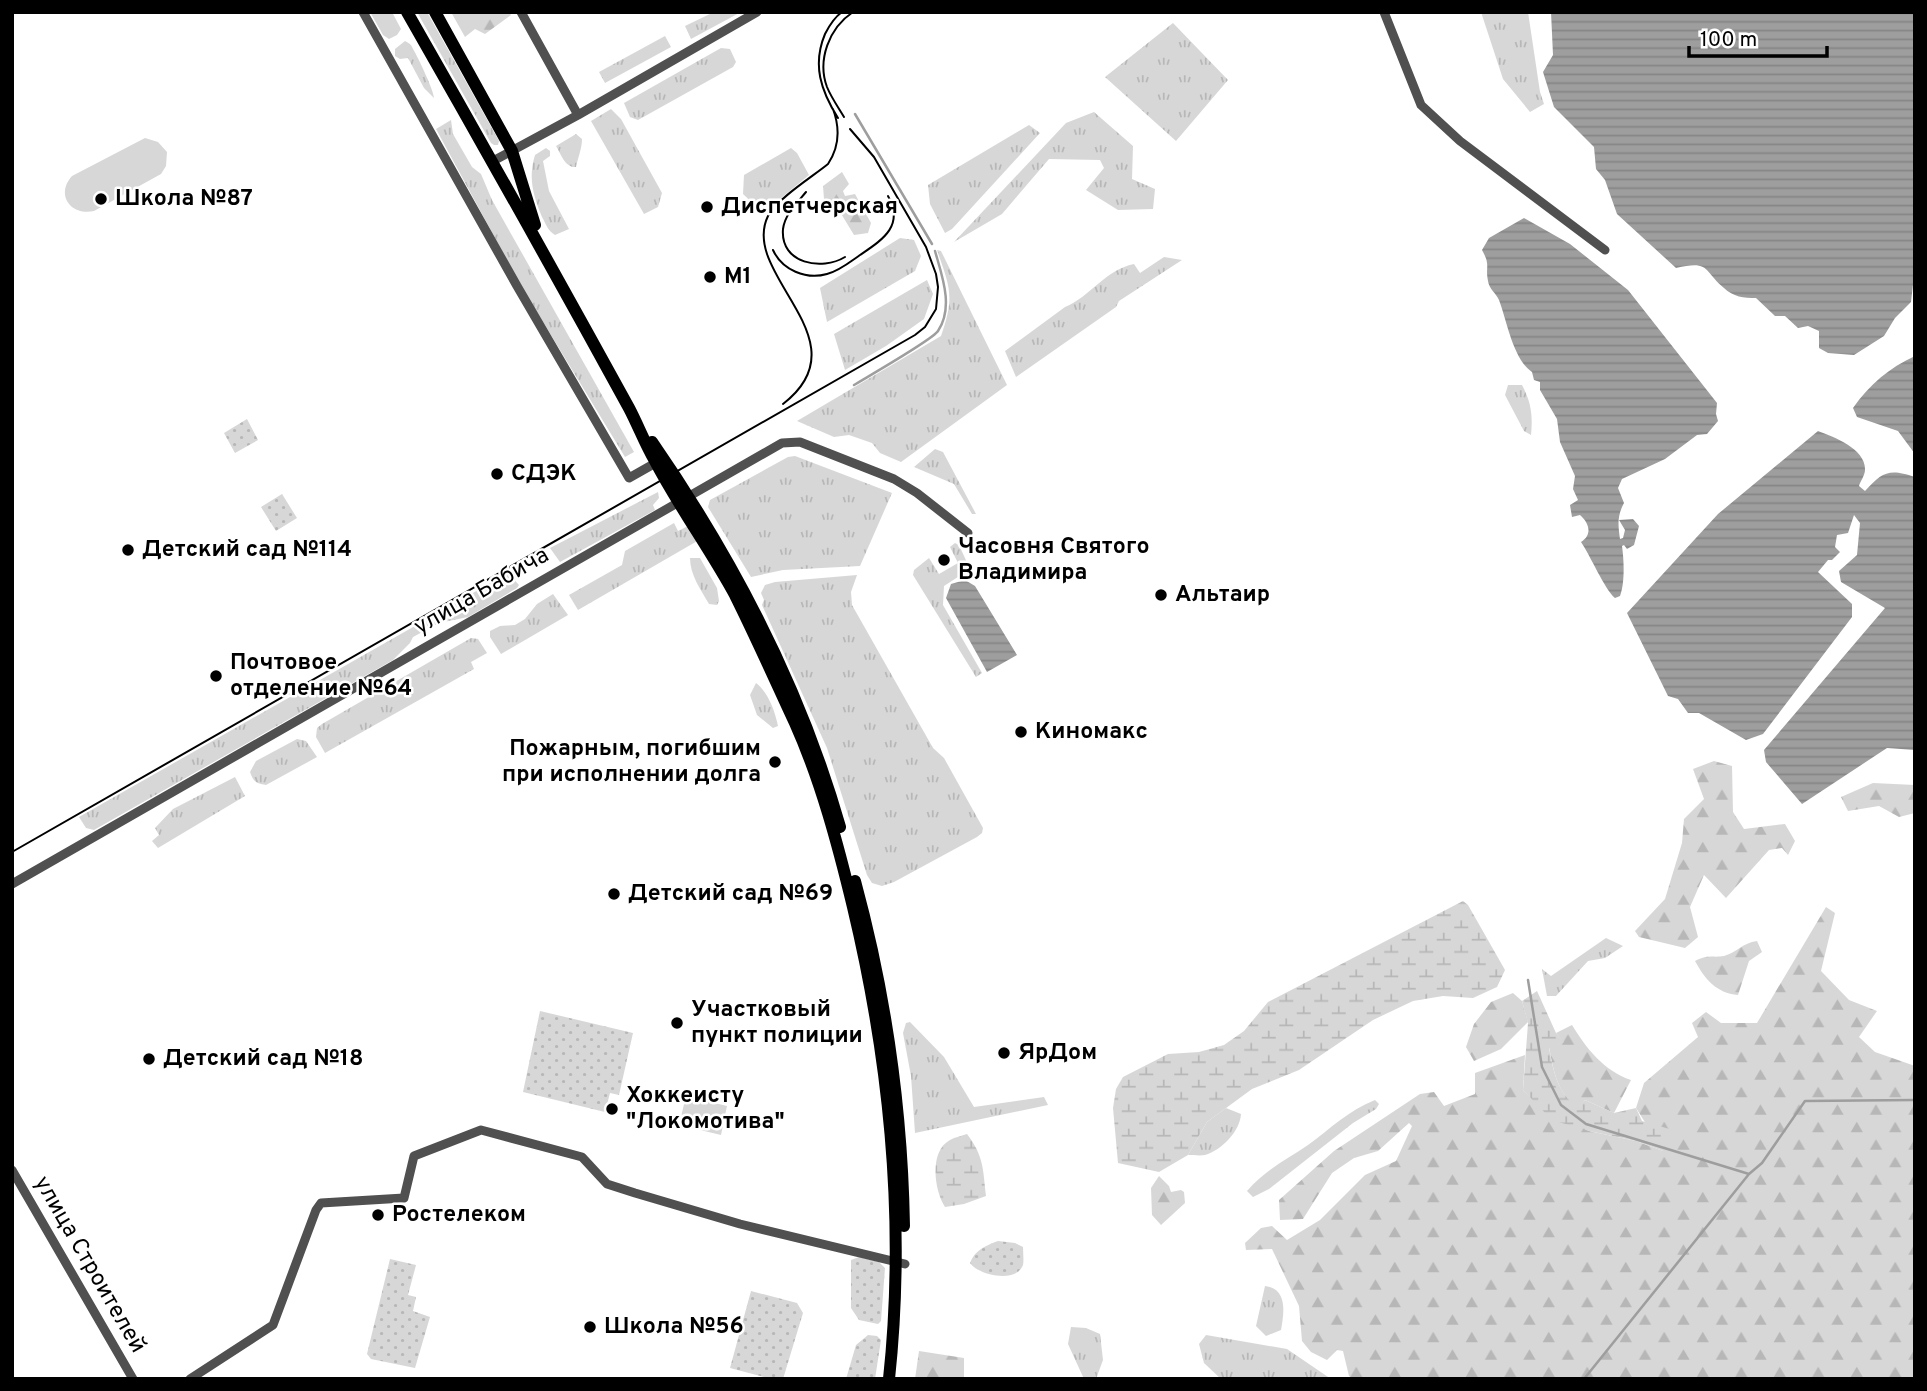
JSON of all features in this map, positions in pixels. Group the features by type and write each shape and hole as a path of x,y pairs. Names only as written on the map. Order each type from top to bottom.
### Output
{"main road":[{"path":"407,12 659,461 684,500 752,630 796,726 832,830 867,964 886,1074 901,1264 902,1336 897,1379"},
{"path":"435,12 512,150 542,249"},
{"path":"889,1379 901,1264"}],"street":[{"path":"363,12 510,274 629,478 659,461"},
{"path":"521,12 578,115"},
{"path":"493,161 757,12"},
{"path":"1384,12 1421,105 1460,141 1605,250"},
{"name":"улица Бабича","path":"12,884 778,445 789,441 803,443 894,479 917,493 968,533"},
{"path":"190,1379 273,1325 321,1203 404,1198 414,1156 481,1130 582,1157 607,1184 740,1224 901,1264"},
{"name":"улица Строителей","path":"12,1170 133,1379"}],"green space":[{"path":"370,12 392,12 401,29 397,35 389,39 383,35"},
{"path":"417,12 427,12 499,141 498,145 491,143"},
{"path":"451,12 509,12 511,15 485,34 475,29 465,37"},
{"path":"714,12 741,12 691,39 685,26"},
{"path":"1481,12 1528,12 1544,104 1530,112 1503,79"},
{"path":"1173,23 1228,80 1176,141 1105,77"},
{"path":"665,36 671,47 605,83 599,72"},
{"path":"405,41 411,45 434,98 424,88 408,58 400,59 395,56 395,49"},
{"path":"721,48 730,49 736,62 733,67 638,120 630,117 624,103"},
{"path":"611,109 621,119 662,193 658,207 644,214 591,121"},
{"path":"1094,112 1133,146 1132,179 1155,189 1153,209 1118,210 1086,190 1104,168 1100,160 1049,159 1002,214 954,242 1066,123"},
{"path":"451,120 453,134 472,167 481,174 492,200 634,452 625,457 520,284 436,129"},
{"path":"1029,125 1040,133 952,229 945,233 930,204 928,185"},
{"path":"576,134 582,139 581,149 576,167 572,167 566,163 556,146"},
{"path":"145,138 158,142 167,152 166,166 161,174 94,211 86,212 72,207 65,197 65,190 72,176"},
{"path":"546,148 550,151 550,156 543,161 549,191 569,229 555,235 542,217 532,186 535,155"},
{"path":"791,148 797,153 809,175 763,213 743,194 744,175"},
{"path":"842,172 849,184 843,191 845,196 855,194 871,223 868,233 854,235 834,202 824,199 823,186"},
{"path":"900,238 914,240 921,256 915,271 827,322 820,288"},
{"path":"937,250 941,251 1007,385 901,462 880,453 872,443 849,435 834,437 797,421 941,336 948,311 949,292"},
{"path":"1164,257 1182,260 1119,301 1116,307 1016,377 1005,351 1114,272 1134,264 1140,273"},
{"path":"927,280 933,294 924,319 845,370 834,334"},
{"path":"1508,385 1522,385 1525,391 1531,409 1531,435 1524,431 1505,395"},
{"path":"247,419 258,440 235,453 224,433"},
{"path":"935,449 943,452 976,514 972,514 954,484 914,467"},
{"path":"795,456 892,493 860,566 783,570 751,577 708,507 710,500 788,457"},
{"path":"658,492 659,498 653,505 655,510 560,562 550,548"},
{"path":"282,494 297,518 276,531 261,507"},
{"path":"674,523 678,531 690,525 699,540 578,610 569,595 622,565 625,551"},
{"path":"955,543 959,545 975,580 961,575 944,586 943,605 982,673 976,677 913,575 914,570 929,558 939,574 958,563 950,547"},
{"path":"690,558 700,558 717,588 717,605 709,604 699,588"},
{"path":"508,573 519,585 517,588 468,617 439,623 413,637 393,660 94,830 86,828 79,817"},
{"path":"857,575 851,592 852,605 933,748 944,758 983,828 977,837 882,886 872,883 867,875 827,748 762,605 764,600 761,593 765,585 775,582"},
{"path":"553,594 568,615 501,654 490,637 490,631 500,626 515,625 525,619 537,604"},
{"path":"471,638 478,639 487,653 471,662 474,669 325,753 316,737 317,728 322,724"},
{"path":"756,683 770,702 778,726 773,728 757,715 750,695"},
{"path":"297,739 306,741 317,757 266,785 255,782 250,772 256,761"},
{"path":"1714,761 1732,766 1733,812 1744,829 1785,824 1795,841 1788,855 1782,848 1769,850 1726,898 1704,875 1690,907 1698,937 1685,948 1639,937 1635,931 1665,899 1682,843 1684,819 1704,799 1693,769"},
{"path":"235,777 245,796 158,848 152,841 159,835 155,828 173,809"},
{"path":"1873,783 1915,785 1915,813 1899,817 1879,806 1848,811 1841,797"},
{"path":"1463,901 1468,905 1505,970 1497,987 1473,998 1443,996 1413,1001 1373,1020 1299,1070 1252,1089 1207,1122 1188,1155 1159,1172 1118,1163 1113,1108 1116,1089 1123,1077 1168,1054 1199,1052 1224,1045 1244,1031 1268,1002"},
{"path":"1826,907 1835,913 1821,971 1849,1000 1877,1011 1859,1037 1875,1052 1915,1066 1915,1379 1353,1379 1349,1376 1343,1351 1337,1350 1327,1360 1311,1352 1302,1341 1299,1306 1272,1249 1246,1250 1245,1243 1261,1228 1272,1226 1287,1240 1320,1220 1365,1175 1396,1161 1412,1126 1409,1123 1378,1151 1354,1158 1332,1173 1303,1219 1280,1220 1279,1200 1334,1151 1420,1094 1434,1092 1444,1106 1475,1094 1475,1073 1525,1055 1523,1090 1534,1100 1589,1131 1636,1141 1663,1151 1636,1108 1644,1083 1698,1037 1692,1023 1706,1012 1721,1023 1757,1023"},
{"path":"1606,938 1623,946 1605,958 1588,961 1556,996 1547,996 1542,969 1551,976"},
{"path":"1757,941 1762,952 1749,961 1738,995 1717,988 1695,961 1724,956"},
{"path":"1537,991 1556,1033 1564,1042 1549,1048 1555,1074 1565,1095 1578,1108 1585,1100 1614,1113 1636,1108 1642,1121 1673,1130 1663,1151 1636,1141 1552,1120 1523,1090 1528,1023 1522,1001"},
{"path":"1513,993 1522,1001 1528,1022 1501,1049 1474,1061 1466,1047 1474,1024 1491,1002"},
{"path":"540,1011 633,1033 619,1095 610,1093 605,1112 523,1092"},
{"path":"910,1022 944,1057 974,1107 1044,1097 1048,1105 915,1133 911,1076 903,1033 906,1023"},
{"path":"1572,1025 1604,1065 1631,1080 1614,1113 1585,1100 1578,1109 1561,1089 1549,1047 1563,1042 1556,1033"},
{"path":"686,1096 727,1106 721,1135 679,1125"},
{"path":"1375,1100 1379,1104 1376,1109 1353,1123 1269,1189 1253,1197 1247,1191 1268,1171 1348,1114"},
{"path":"1226,1108 1241,1114 1229,1139 1218,1149 1205,1155 1188,1155 1207,1122"},
{"path":"967,1134 980,1156 986,1196 945,1207 936,1181 936,1162 943,1145"},
{"path":"1159,1176 1171,1192 1184,1192 1185,1203 1161,1225 1152,1215 1151,1188"},
{"path":"998,1241 1023,1247 1023,1265 1019,1271 997,1276 981,1271 970,1263 978,1252"},
{"path":"859,1257 879,1262 885,1268 881,1321 878,1324 859,1320 851,1308 851,1260"},
{"path":"390,1259 416,1265 408,1295 416,1297 413,1311 430,1317 415,1368 371,1359 367,1354"},
{"path":"1265,1286 1278,1292 1283,1303 1281,1330 1266,1336 1256,1326"},
{"path":"751,1291 797,1303 803,1313 783,1379 772,1379 730,1368"},
{"path":"1071,1327 1086,1328 1100,1334 1103,1360 1096,1379 1084,1379 1068,1344"},
{"path":"868,1335 877,1336 881,1340 875,1379 846,1379 856,1345"},
{"path":"1206,1335 1287,1349 1331,1379 1221,1379 1204,1363 1199,1344"},
{"path":"919,1351 964,1358 964,1379 915,1379"}],"shaded area":[{"path":"1551,12 1915,12 1915,267 1911,302 1895,318 1884,336 1854,355 1828,353 1819,348 1819,331 1808,326 1798,328 1785,316 1775,316 1756,298 1731,293 1701,266 1676,268 1617,214 1605,180 1596,169 1594,147 1554,107 1543,72 1553,55"},
{"path":"1524,218 1570,244 1628,290 1717,403 1718,421 1707,434 1697,435 1665,459 1622,479 1618,488 1624,503 1619,520 1633,519 1639,526 1634,545 1627,549 1622,546 1623,585 1620,596 1615,598 1581,542 1588,532 1586,521 1580,515 1572,517 1570,505 1578,500 1573,489 1575,476 1560,442 1557,419 1540,390 1540,382 1534,380 1532,372 1520,358 1499,300 1489,284 1487,263 1482,250 1489,238","holes":["1619,520 1625,530 1623,538 1620,539"]},
{"path":"1915,356 1915,454 1898,431 1857,417 1853,408 1881,377"},
{"path":"1818,431 1848,445 1860,456 1865,470 1859,486 1865,491 1881,476 1892,472 1915,477 1915,750 1887,748 1802,804 1766,762 1764,750 1885,608 1841,582 1839,571 1857,555 1860,523 1854,515 1848,533 1837,535 1835,547 1840,552 1832,560 1828,560 1818,572 1852,604 1852,617 1763,734 1746,740 1699,713 1688,713 1678,699 1668,696 1627,613 1718,514"},
{"path":"965,580 975,586 1017,655 987,672 946,598 951,584"}],"waterway":[{"path":"855,114 932,244"},
{"path":"854,385 938,331 943,322 946,302 935,251"},
{"path":"1528,980 1542,1067 1561,1105 1586,1124 1749,1174 1762,1163 1805,1101 1915,1100"},
{"path":"1584,1379 1749,1174"}],"tram line":[{"path":"838,118 823,88 819,56 825,34 842,12"},
{"path":"844,117 827,87 823,66 827,45 837,27 853,12"},
{"path":"783,404 805,380 812,356 807,332 770,261 764,238 768,216 773,209 828,164 832,157 838,137 833,109"},
{"path":"12,852 925,327 936,309 938,287 926,247 874,157 850,129"},
{"path":"806,192 784,224 784,241 788,250 795,257 814,264 845,257"},
{"path":"773,250 782,263 796,272 819,276 836,271 876,244 889,231 894,216 888,196"}],"place":[{"name":"Школа №87","path":"101,199"},
{"name":"Диспетчерская","path":"707,207"},
{"name":"М1","path":"710,277"},
{"name":"СДЭК","path":"497,474"},
{"name":"Детский сад №114","path":"128,550"},
{"name":"Часовня Святого Владимира","path":"944,560"},
{"name":"Альтаир","path":"1161,595"},
{"name":"Почтовое отделение №64","path":"216,676"},
{"name":"Киномакс","path":"1021,732"},
{"name":"Пожарным, погибшим при исполнении долга","path":"775,762"},
{"name":"Детский сад №69","path":"614,894"},
{"name":"Участковый пункт полиции","path":"677,1023"},
{"name":"ЯрДом","path":"1004,1053"},
{"name":"Детский сад №18","path":"149,1059"},
{"name":"Хоккеисту \"Локомотива\"","path":"612,1109"},
{"name":"Ростелеком","path":"378,1215"},
{"name":"Школа №56","path":"590,1327"}]}
